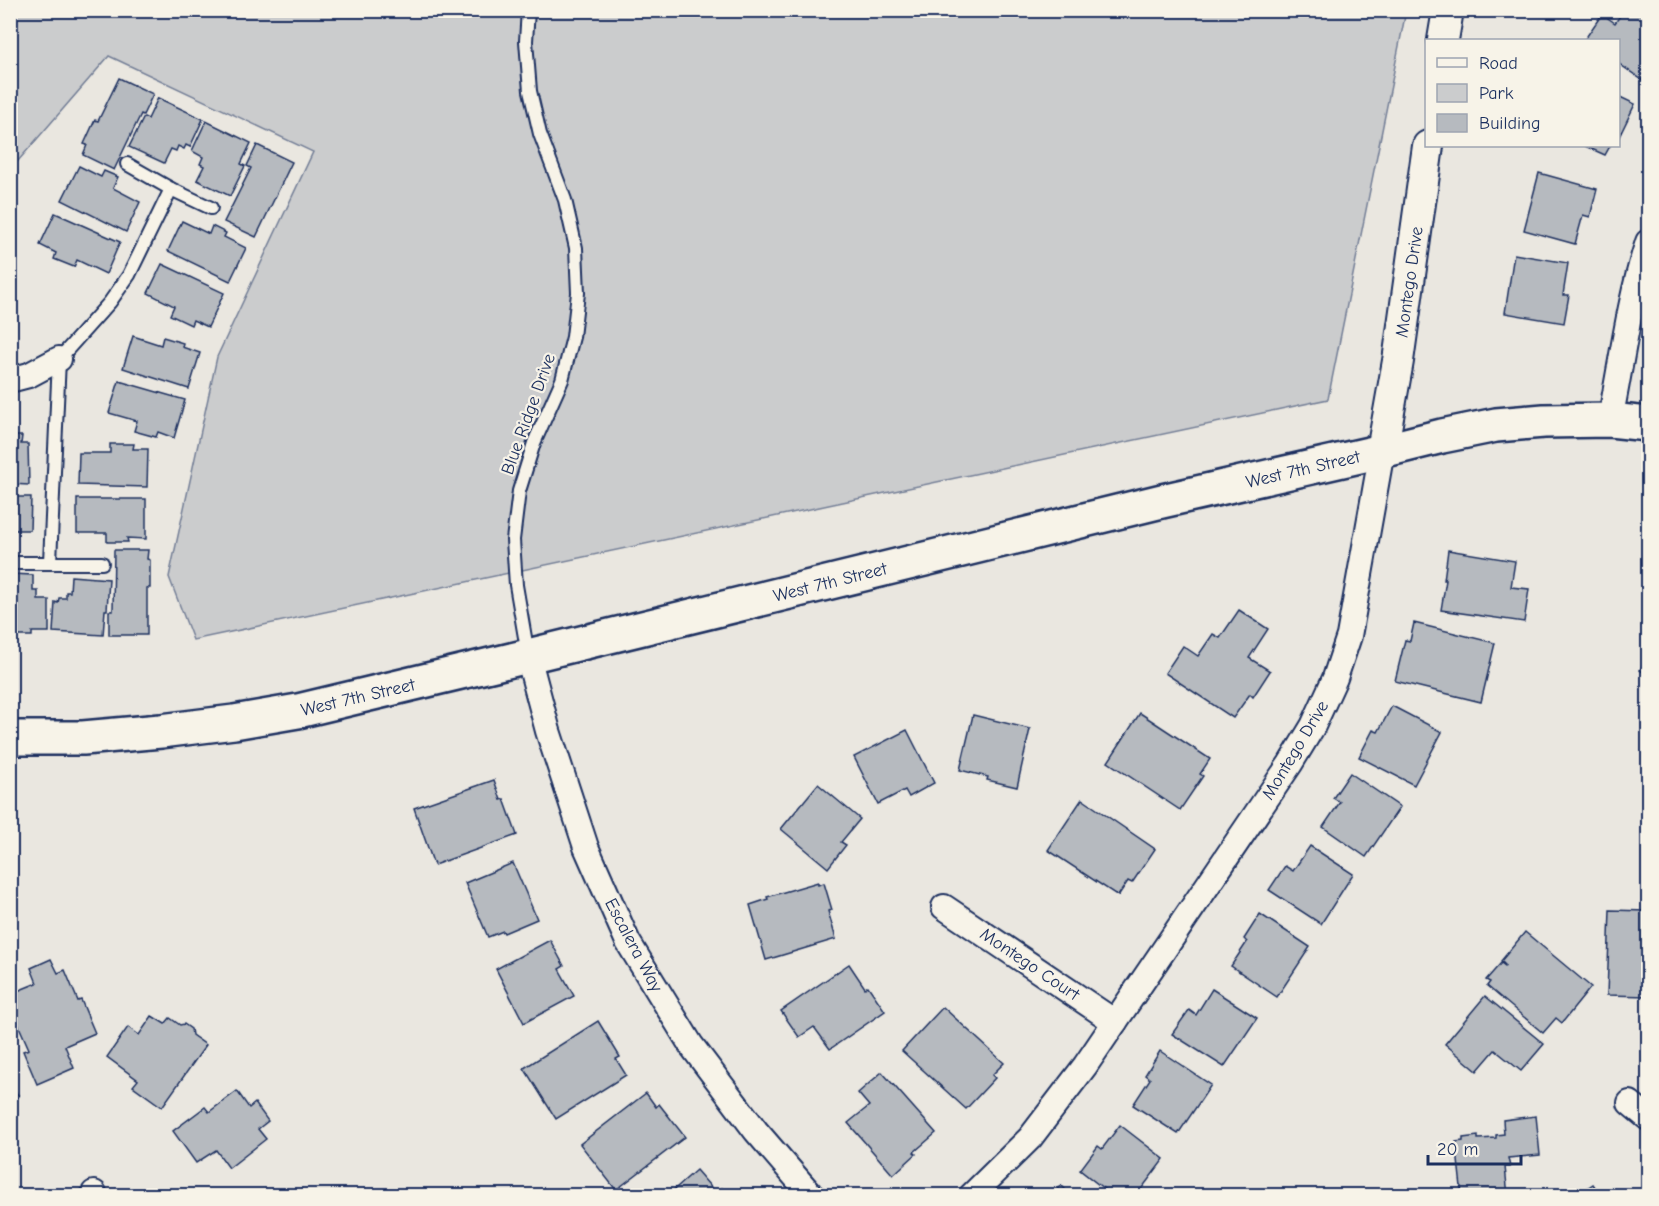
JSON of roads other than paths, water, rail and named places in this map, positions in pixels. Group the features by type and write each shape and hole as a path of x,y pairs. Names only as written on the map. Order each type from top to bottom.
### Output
{"main road":[{"name":"West 7th Street","path":"10,738 83,738 161,731 298,711 1162,501 1442,436 1496,425 1544,421 1610,420 1648,424"}],"street":[{"path":"1443,39 1448,10"},
{"name":"Montego Drive","path":"971,1196 1030,1138 1085,1066 1290,764 1313,726 1335,678 1349,636 1398,361 1428,147"},
{"path":"1610,420 1630,313 1648,242"},
{"path":"10,380 29,375 59,359"},
{"name":"Escalera Way","path":"528,656 548,731 586,847 628,942 691,1045 756,1131 812,1196"},
{"name":"Montego Court","path":"944,907 1115,1022"}],"lane":[{"name":"Blue Ridge Drive","path":"528,10 526,41 530,91 540,134 565,200 576,248 578,293 573,337 562,380 534,444 519,491 513,540 516,585 528,656"},
{"path":"127,164 211,208"},
{"path":"50,562 59,359 110,302 129,275 171,189"},
{"path":"10,563 102,563"}]}
